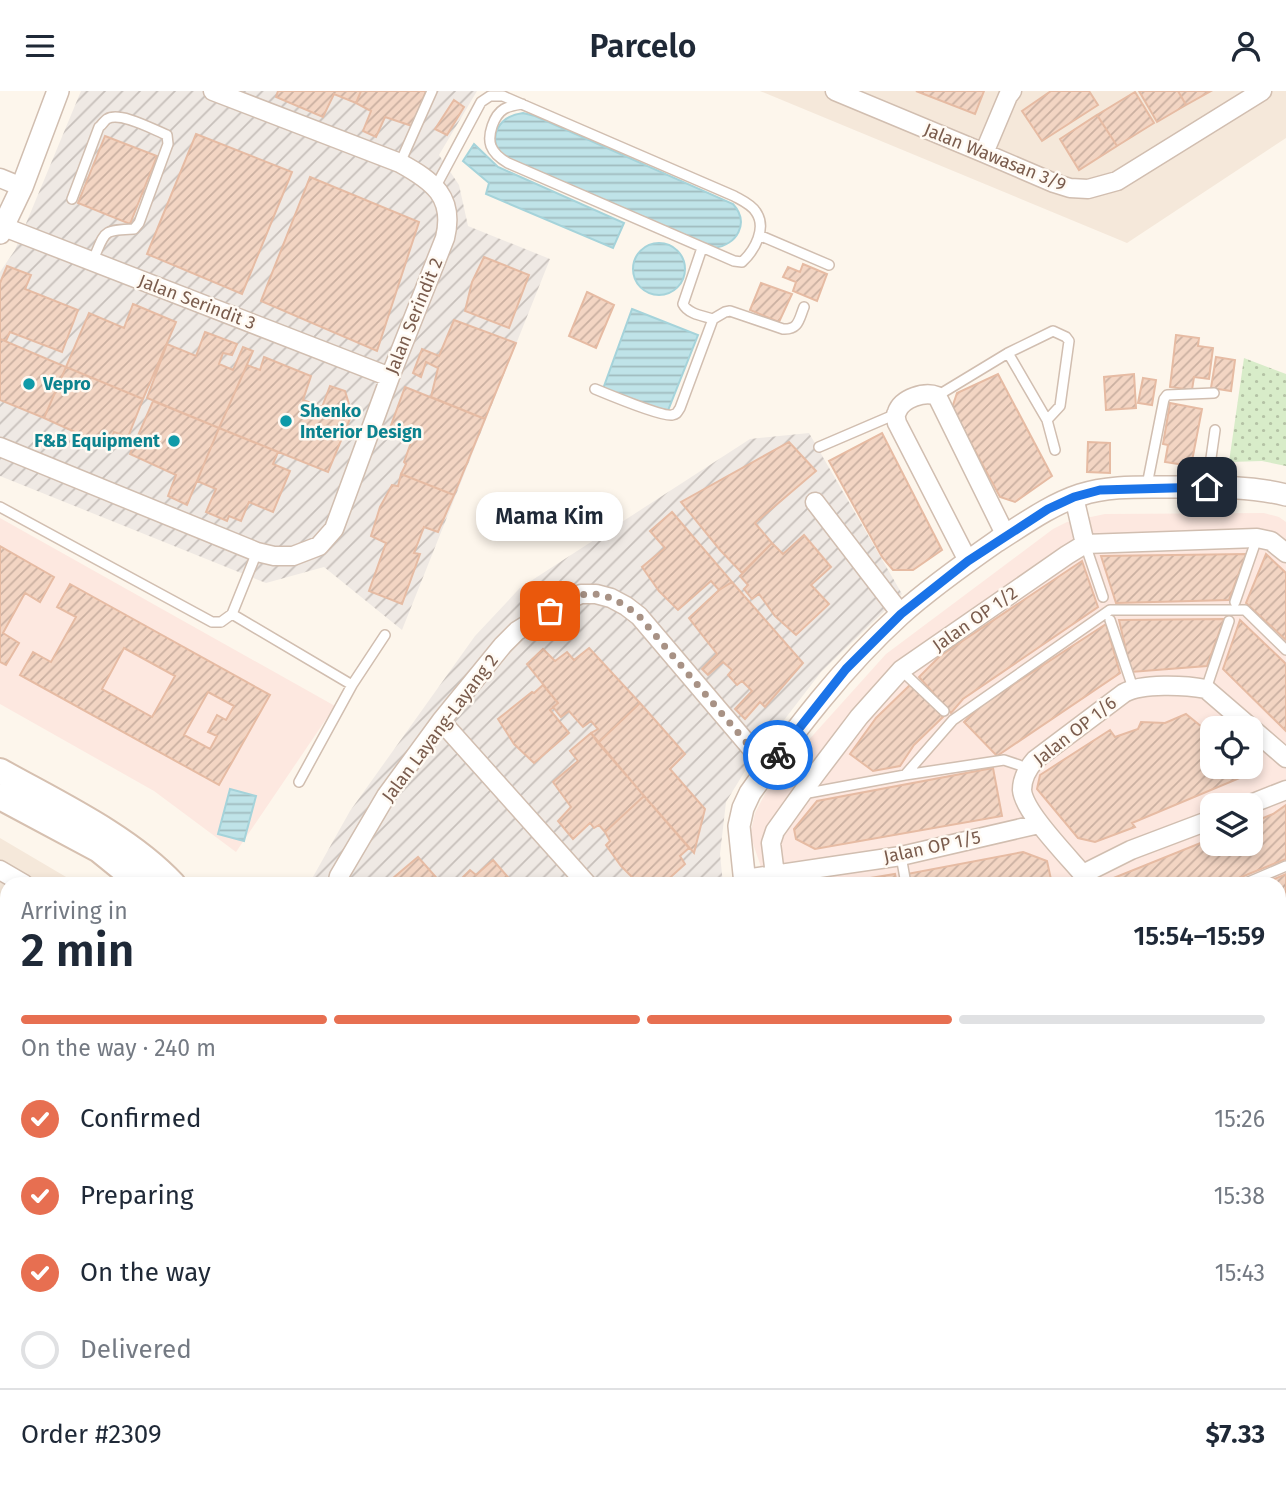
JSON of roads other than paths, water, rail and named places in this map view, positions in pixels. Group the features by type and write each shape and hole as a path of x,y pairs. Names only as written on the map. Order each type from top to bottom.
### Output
{"main road":[{"path":"0,771 111,834 167,877"},
{"path":"0,797 99,850 132,877"}],"street":[{"path":"2,230 22,187 58,91"},
{"path":"213,91 400,163 436,186"},
{"name":"Jalan Wawasan 3/9","path":"835,91 865,97 1054,183 1087,189 1117,181 1262,91"},
{"path":"985,153 1012,91"},
{"path":"0,178 22,187"},
{"name":"Jalan Serindit 2","path":"0,447 257,552 293,556 319,546 334,529 445,238 449,223 447,209 436,186"},
{"name":"Jalan Serindit 3","path":"2,230 390,377"},
{"path":"968,561 897,423 896,414 899,408 908,401 922,394 937,396 1006,536"},
{"path":"745,877 739,827 750,793 846,669 901,614 968,561 1048,509 1074,497 1100,490 1207,487 1286,495"},
{"path":"1074,497 1085,544 1257,538 1271,541 1286,553"},
{"path":"815,502 901,614"},
{"name":"Jalan OP 1/2","path":"770,877 771,843 775,831 859,717 901,670 1085,544"},
{"name":"Jalan Layang-Layang 2","path":"339,877 386,796 441,721 503,645 517,631 581,594 611,598 639,616 768,768"},
{"name":"Jalan OP 1/6","path":"1039,824 1024,798 1022,788 1027,769 1035,759 1133,688 1206,689"},
{"path":"1206,689 1286,758"},
{"path":"441,721 581,877"},
{"path":"1263,799 1286,790"},
{"path":"1039,824 1085,877"},
{"name":"Jalan OP 1/5","path":"776,877 901,856 1039,824"},
{"path":"1090,877 1131,850 1200,824"}],"lane":[{"path":"400,163 432,91"},
{"path":"436,186 481,102 490,96 503,96 522,104 733,195 750,205 758,213 760,223 754,247 742,262 734,261 498,157 490,140 494,121 505,109 522,104"},
{"path":"72,198 99,127 106,119 123,117 167,135 168,144 139,223 134,229 112,229 105,234 92,262"},
{"path":"759,235 830,265"},
{"path":"702,249 683,304 689,311 713,319"},
{"path":"595,389 673,415 678,413 713,319 730,311 783,329 793,329 804,307"},
{"path":"937,396 1008,353 1053,331 1069,341 1060,406 1047,420"},
{"path":"1008,353 1047,420 1055,450"},
{"path":"1146,487 1167,395 1214,393"},
{"path":"819,447 896,414"},
{"path":"1207,487 1214,430"},
{"path":"0,507 212,622 221,622 232,614 257,552"},
{"path":"1235,602 1257,538"},
{"path":"1085,544 1103,597"},
{"path":"905,775 953,720 1110,610 1245,610 1286,650"},
{"path":"232,614 352,685"},
{"path":"1111,620 1133,688"},
{"path":"1206,689 1229,621"},
{"path":"299,782 352,685 385,635"},
{"path":"901,670 944,711"},
{"path":"801,795 985,762 1012,762 1027,769"},
{"path":"901,856 905,877"},
{"path":"1260,877 1286,866"}],"water":[{"path":"523,113 733,204 738,211 741,225 735,238 714,248 502,157 496,142 498,128 507,118"},
{"path":"474,144 498,167 624,223 613,248 486,194 489,183 463,161"},
{"path":"659,243 669,245 677,251 683,259 683,279 677,287 669,293 659,295 649,293 641,287 635,279 633,269 635,259 641,251 649,245"},
{"path":"632,309 698,335 667,413 603,389"},
{"path":"230,789 256,796 244,841 218,834"}],"place":[{"name":"Vepro","path":"29,384"},
{"name":"Shenko Interior Design","path":"286,421"},
{"name":"F&B Equipment","path":"174,441"},
{"name":"Mama Kim","path":"550,611"}]}
